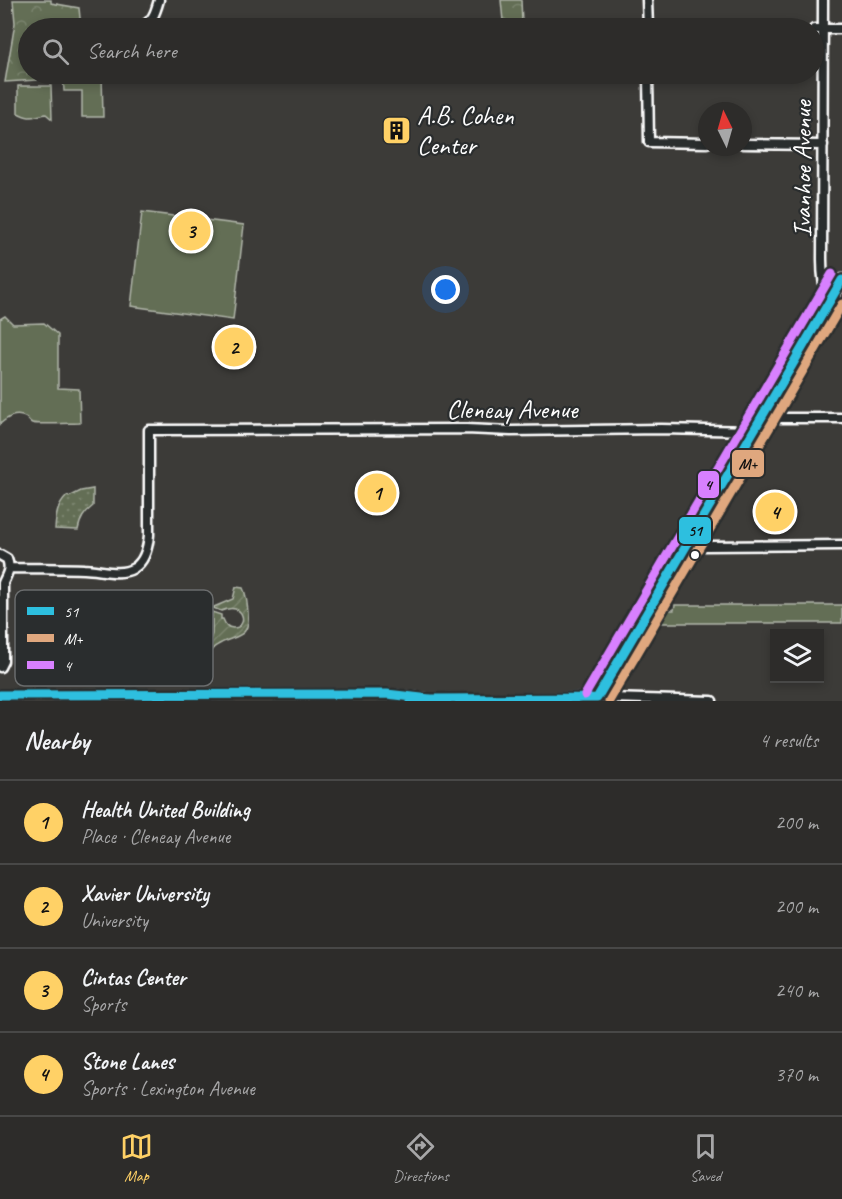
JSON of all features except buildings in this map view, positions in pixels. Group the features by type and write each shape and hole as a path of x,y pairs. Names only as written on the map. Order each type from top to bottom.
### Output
{"main road":[{"path":"596,700 828,301 838,291 842,280"}],"street":[{"path":"152,18 159,0"},
{"path":"647,0 648,18"},
{"name":"Ivanhoe Avenue","path":"823,18 824,0"},
{"path":"824,29 842,29"},
{"path":"648,84 649,142 698,143"},
{"name":"Ivanhoe Avenue","path":"823,84 822,279 828,301"},
{"path":"752,144 822,145"},
{"path":"761,418 842,418"},
{"name":"Cleneay Avenue","path":"9,568 87,568 121,572 141,562 149,535 149,430 753,430"},
{"path":"689,540 705,546 842,545"},
{"path":"0,555 8,559 9,568 3,584 3,661 0,667"},
{"path":"0,695 318,697 387,694 432,700"},
{"path":"411,701 712,701"}],"green space":[{"path":"13,0 51,0 51,3 79,8 80,18 18,18 18,81 5,82 15,23"},
{"path":"501,0 521,0 522,18 503,18"},
{"path":"64,84 102,84 103,117 82,117 82,91 64,91"},
{"path":"18,86 51,86 52,119 46,114 29,117 18,113"},
{"path":"142,212 244,225 233,320 131,306"},
{"path":"5,316 13,324 44,323 58,335 58,388 79,389 80,423 35,424 15,415 0,424 0,319"},
{"path":"93,489 93,506 83,516 78,530 55,529 58,511 67,496"},
{"path":"236,587 243,588 248,612 247,628 240,635 222,642 213,649 213,612 221,615 221,619 229,627 238,627 243,620 240,612 235,609 221,611 213,608 233,599"},
{"path":"675,605 842,605 842,623 654,623 662,610 674,610"}],"transit line":[{"name":"4","path":"585,695 832,274"},
{"name":"51","path":"411,701 597,698 842,280"},
{"name":"M+","path":"609,701 842,304"},
{"name":"51","path":"0,695 387,694 430,699"}],"place":[{"name":"A.B. Cohen Center","path":"396,130"},
{"name":"Cintas Center","path":"191,231"},
{"name":"Xavier University","path":"234,347"},
{"name":"Health United Building","path":"377,493"},
{"name":"Stone Lanes","path":"775,512"}]}
